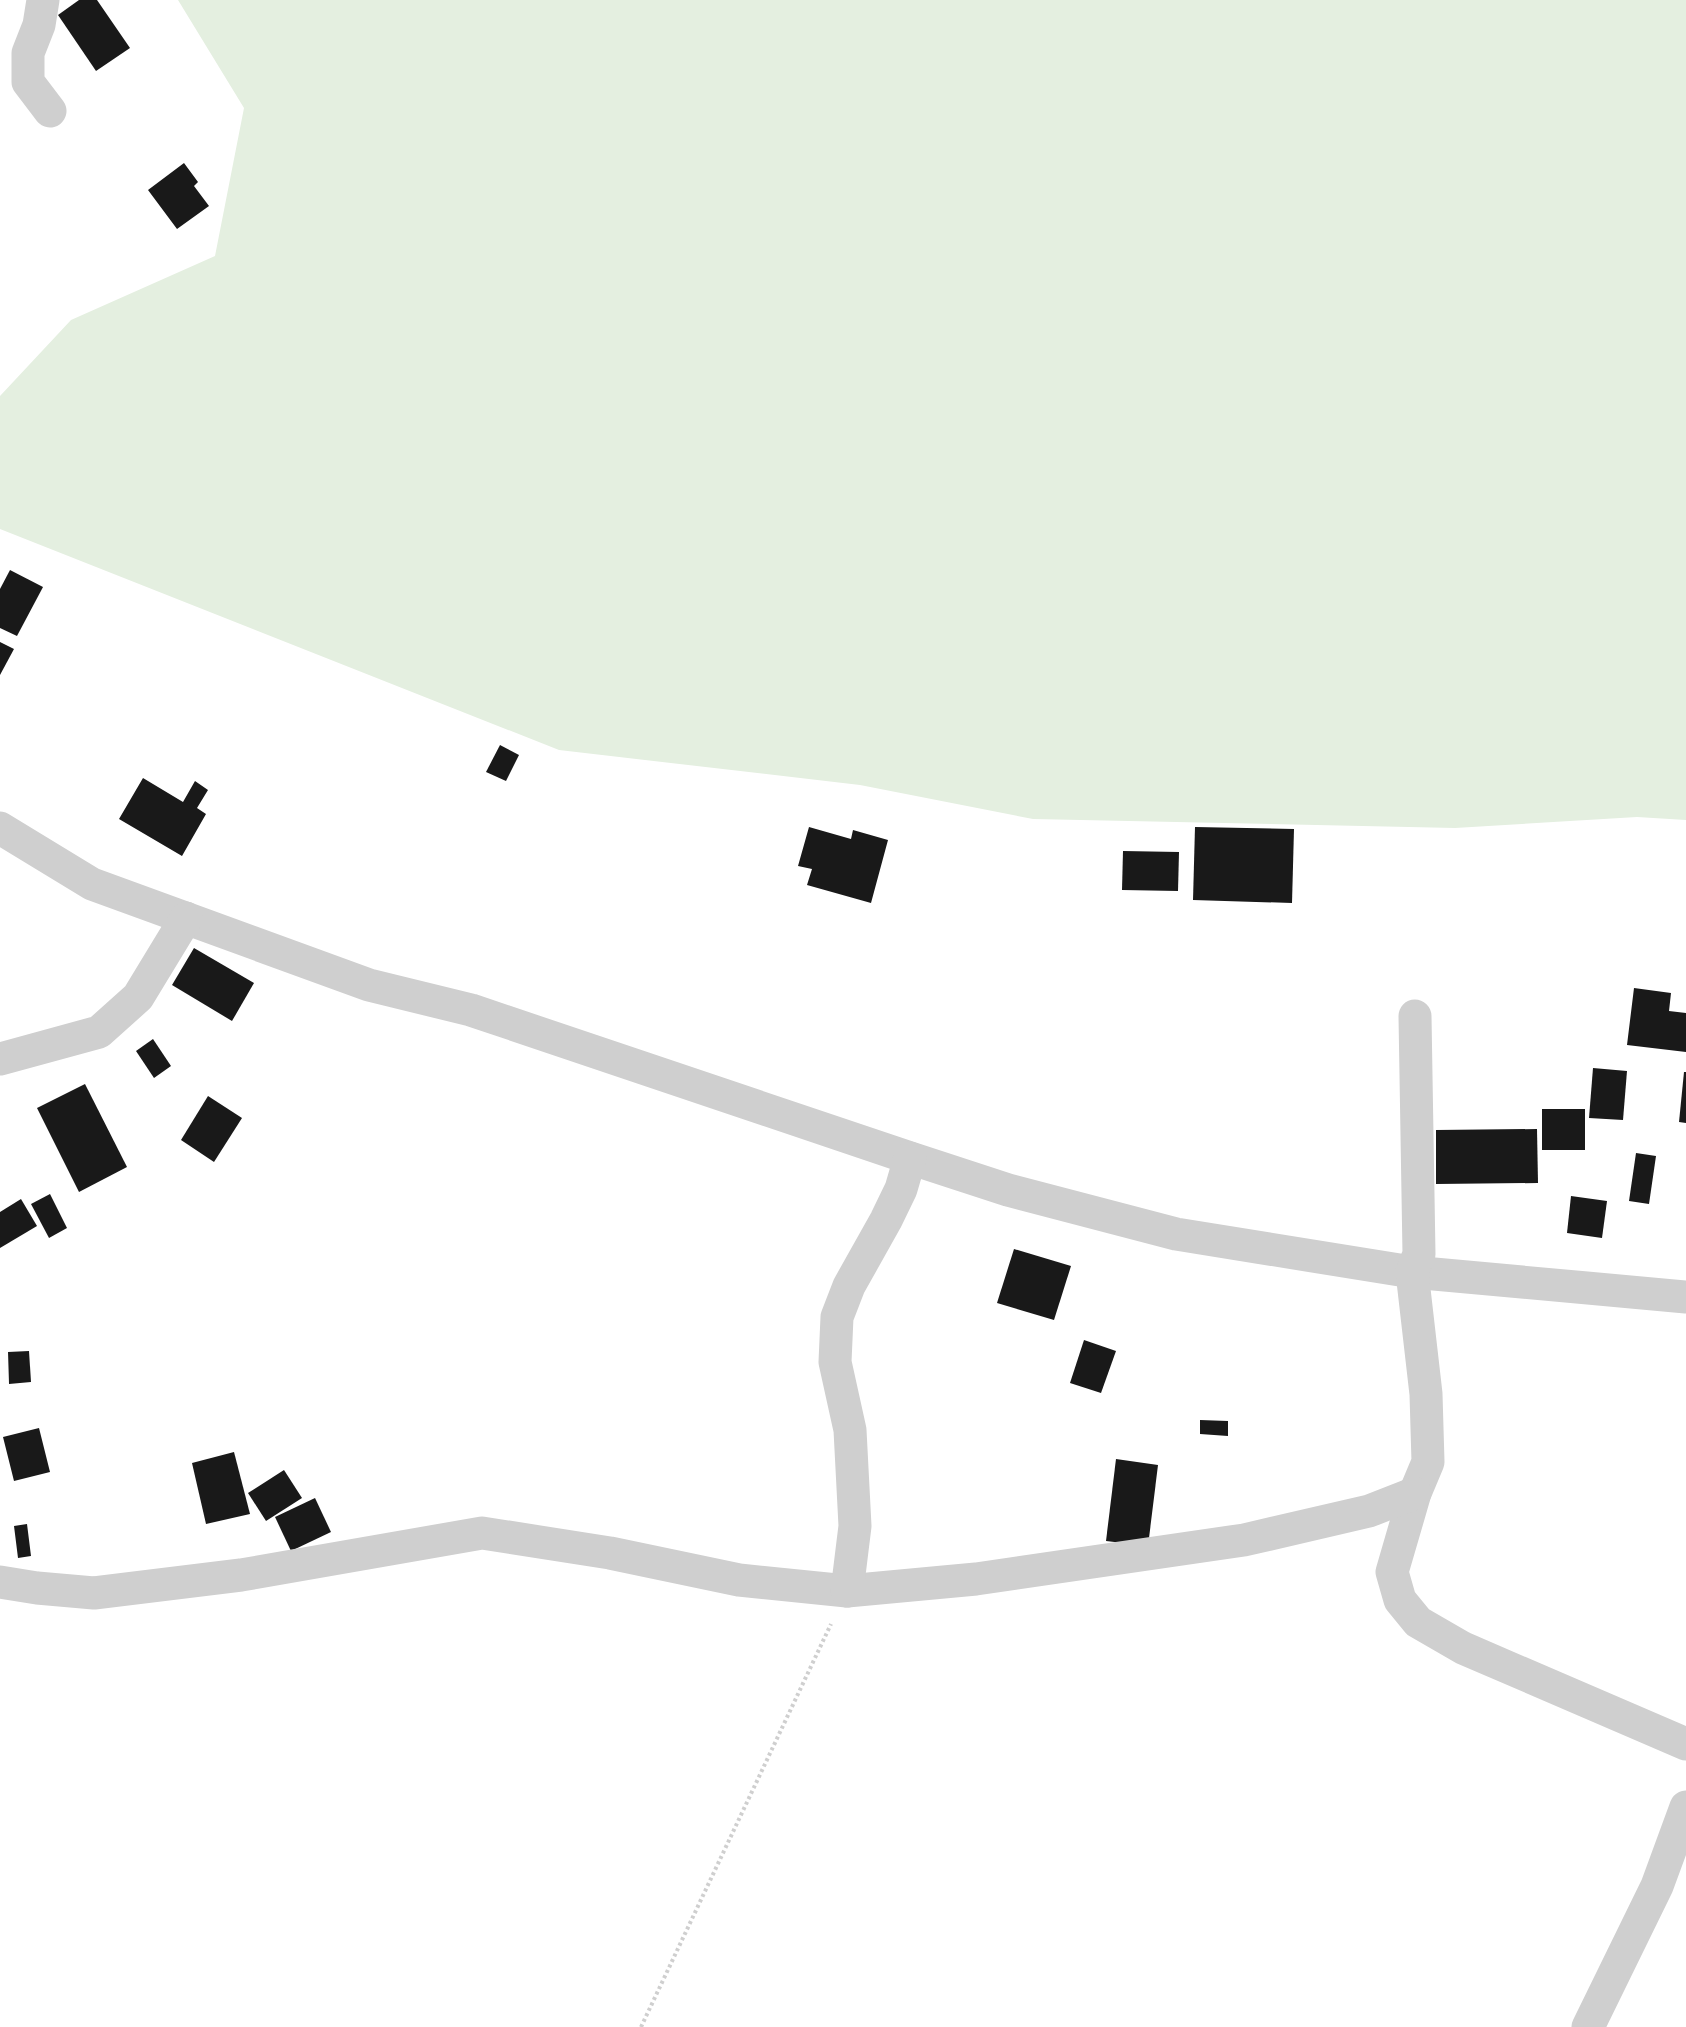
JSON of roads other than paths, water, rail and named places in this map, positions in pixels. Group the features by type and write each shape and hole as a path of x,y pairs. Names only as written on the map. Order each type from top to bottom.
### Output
{"street":[{"path":"43,0 39,25 28,52 28,82 50,111"},
{"path":"0,828 92,884 369,985 471,1010 1008,1190 1176,1234 1412,1272 1686,1297"},
{"path":"0,1059 99,1032 138,997 186,918"},
{"path":"1415,1016 1419,1254 1412,1272 1426,1394 1428,1462 1415,1493 1392,1572 1400,1600 1418,1622 1464,1648 1686,1744"},
{"path":"847,1591 855,1526 850,1430 835,1362 837,1317 849,1286 901,1188 910,1158"},
{"path":"0,1582 93,1593 241,1575 482,1533 610,1553 739,1580 847,1591 976,1579 1244,1540 1369,1511 1415,1493"},
{"path":"1588,2027 1657,1886 1686,1807"}]}
